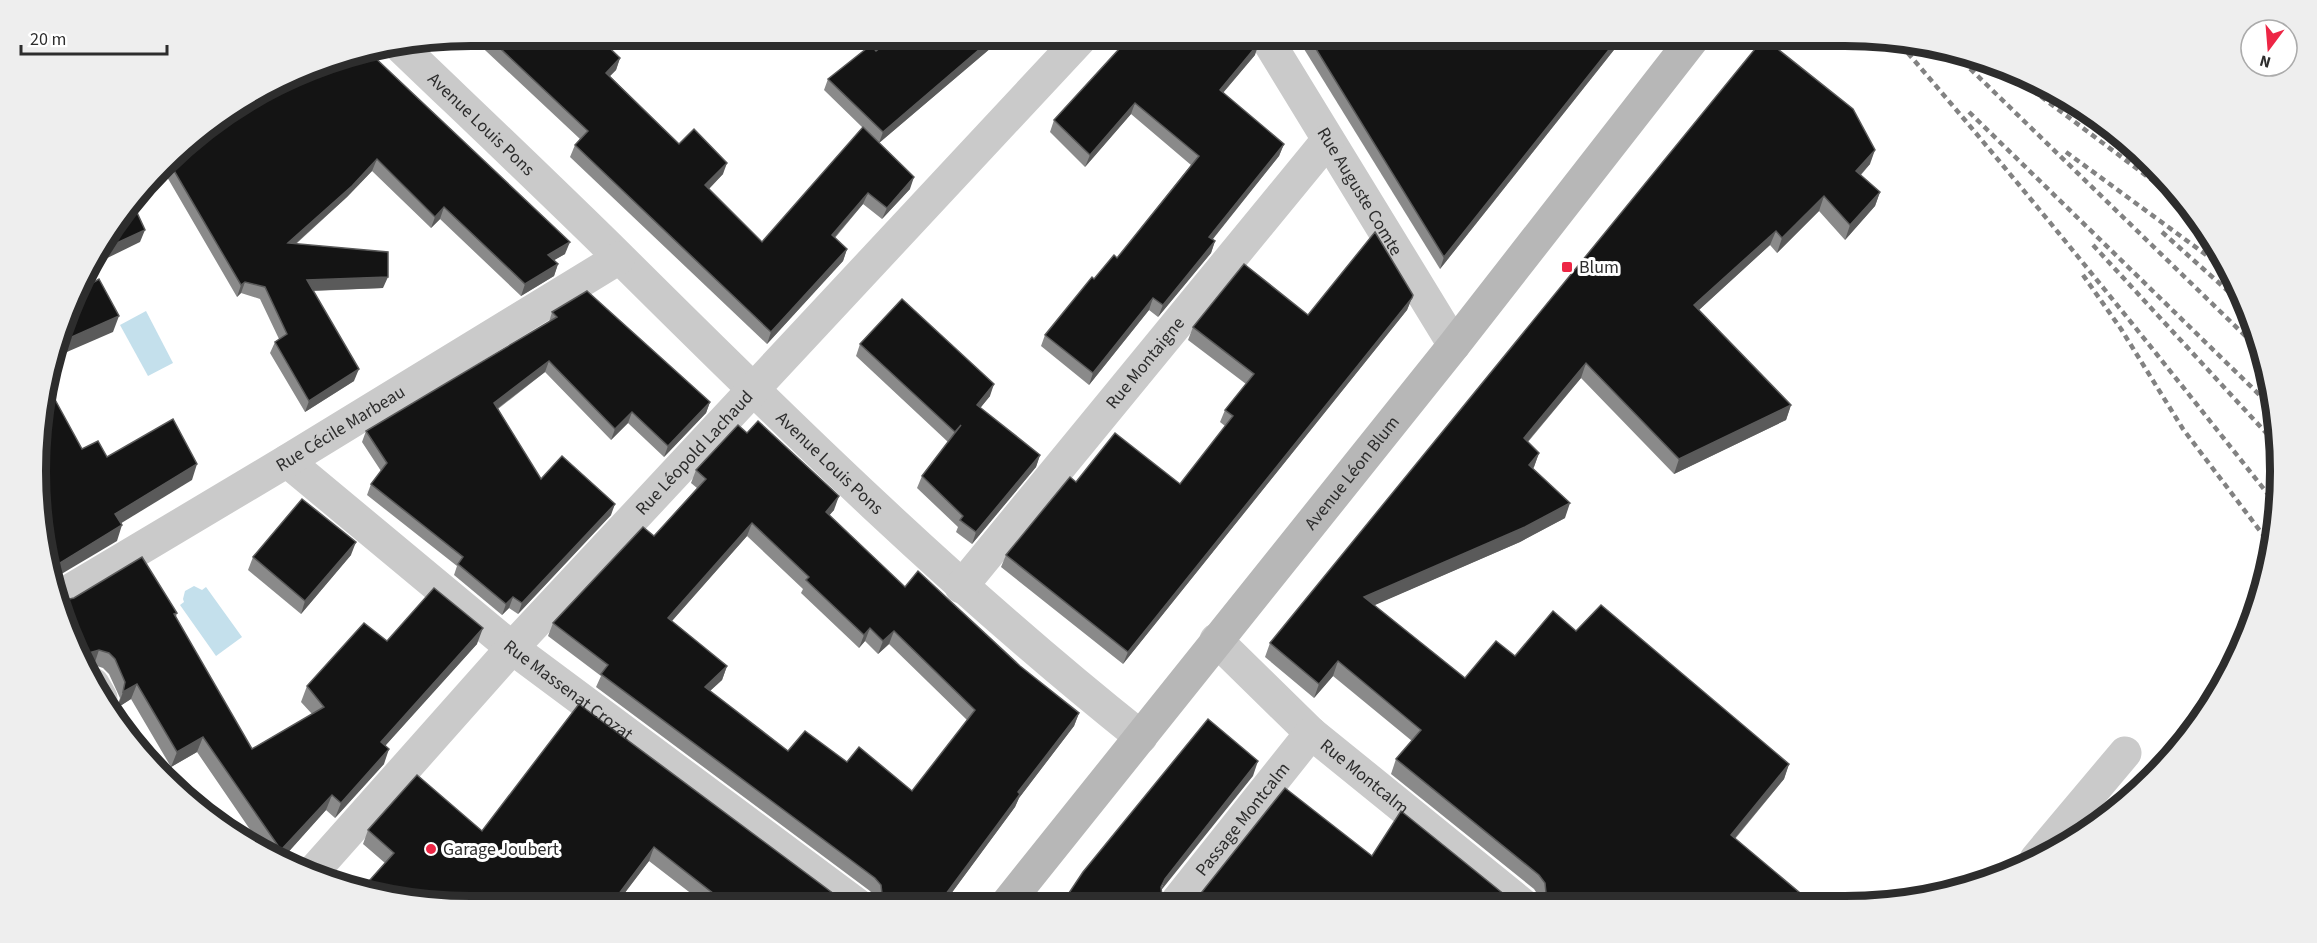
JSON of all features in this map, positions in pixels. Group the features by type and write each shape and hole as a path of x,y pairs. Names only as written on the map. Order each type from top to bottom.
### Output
{"main road":[{"name":"Avenue Léon Blum","path":"1013,896 1141,737 1215,640 1454,345 1687,46"}],"street":[{"name":"Rue Léopold Lachaud","path":"317,867 512,648 1074,46"},
{"name":"Rue Auguste Comte","path":"1271,46 1454,345"},
{"name":"Avenue Louis Pons","path":"406,52 619,258 751,390 961,587 1141,737"},
{"name":"Rue Montaigne","path":"961,587 1327,141"},
{"name":"Rue Cécile Marbeau","path":"65,594 619,258"},
{"name":"Rue Massenat Crozat","path":"287,461 512,648 846,896"},
{"name":"Rue Montcalm","path":"1215,640 1311,733 1512,896"},
{"name":"Passage Montcalm","path":"1181,896 1311,733"},
{"path":"2049,845 2125,753"}],"water":[{"path":"146,311 173,363 148,376 120,325"},
{"path":"194,586 202,590 206,587 242,637 216,656 180,605 184,602 185,591"}],"building":[{"path":"498,46 607,46 620,58 606,73 679,144 694,129 727,163 705,185 762,242 863,127 914,177 887,208 868,193 832,235 847,249 771,332 575,145 588,131"},
{"path":"870,46 876,51 882,46 983,46 883,132 828,79"},
{"path":"1122,46 1257,46 1220,90 1284,144 1209,237 1215,241 1163,305 1153,298 1093,373 1045,335 1092,277 1094,279 1114,255 1117,258 1199,156 1135,103 1090,155 1054,120"},
{"path":"1314,46 1612,46 1444,257"},
{"path":"1757,46 1774,46 1853,109 1875,150 1856,171 1880,192 1850,225 1824,196 1782,238 1776,231 1694,305 1791,405 1679,459 1586,363 1524,438 1539,453 1529,465 1570,503 1525,527 1364,597 1465,678 1496,641 1515,656 1553,611 1576,631 1601,605 1789,764 1731,835 1804,896 1544,896 1545,883 1539,875 1396,759 1421,730 1338,661 1319,684 1270,643"},
{"path":"375,58 570,242 548,255 558,264 525,284 444,207 435,217 377,159 352,186 288,243 388,252 388,277 307,280 359,369 309,401 275,342 287,334 265,287 245,282 241,285 173,169 213,134 259,103 309,79"},
{"path":"136,210 145,230 111,245"},
{"path":"1375,232 1413,295 1412,298 1128,652 1006,555 1070,477 1076,482 1115,433 1180,484 1233,416 1225,410 1254,374 1193,327 1244,264 1308,315"},
{"path":"99,279 119,316 68,339 79,309 90,284"},
{"path":"587,291 710,402 668,446 632,412 615,429 549,361 494,403 541,479 562,456 615,504 522,603 513,597 506,604 458,564 463,557 371,484 387,463 366,431 557,317 552,312"},
{"path":"902,299 994,384 977,405 1040,455 976,532 960,520 963,516 922,476 961,425 955,432 860,344"},
{"path":"54,397 82,449 98,441 107,457 173,419 197,464 115,514 122,525 57,565 50,527 46,472"},
{"path":"758,421 839,496 826,512 905,587 918,571 1020,666 1079,713 1018,792 1020,794 944,896 881,896 881,885 875,878 601,674 608,665 553,623 643,527 654,536 706,479 696,470 738,425 747,433","holes":["752,523 809,577 806,580 864,635 870,628 883,641 894,631 975,710 912,791 859,747 847,762 805,731 788,751 705,687 727,666 668,618"]},
{"path":"302,499 356,542 305,601 253,557"},
{"path":"142,557 177,613 174,614 252,749 324,707 307,686 364,623 387,641 434,588 483,628 381,742 389,749 341,803 332,795 281,850 203,737 177,752 137,684 123,692 125,682 115,659 109,653 99,650 88,654 67,600 74,598"},
{"path":"579,704 837,896 712,896 714,894 654,847 617,896 444,896 367,883 394,853 368,830 417,775 482,831"},
{"path":"1208,719 1258,761 1165,879 1161,887 1162,896 1067,896 1083,872"},
{"path":"1285,788 1372,856 1401,811 1506,896 1199,896"}],"railway":[{"path":"1906,51 2092,274 2270,497"},
{"path":"1965,64 2249,340"},
{"path":"2031,89 2161,186"},
{"path":"1969,112 2264,399"},
{"path":"2066,152 2215,262"},
{"path":"2162,232 2231,294"},
{"path":"2093,245 2269,436"},
{"path":"2083,275 2121,329 2183,429 2265,537"}],"place":[{"name":"Blum","path":"1567,267"},
{"name":"Garage Joubert","path":"431,849"}]}
